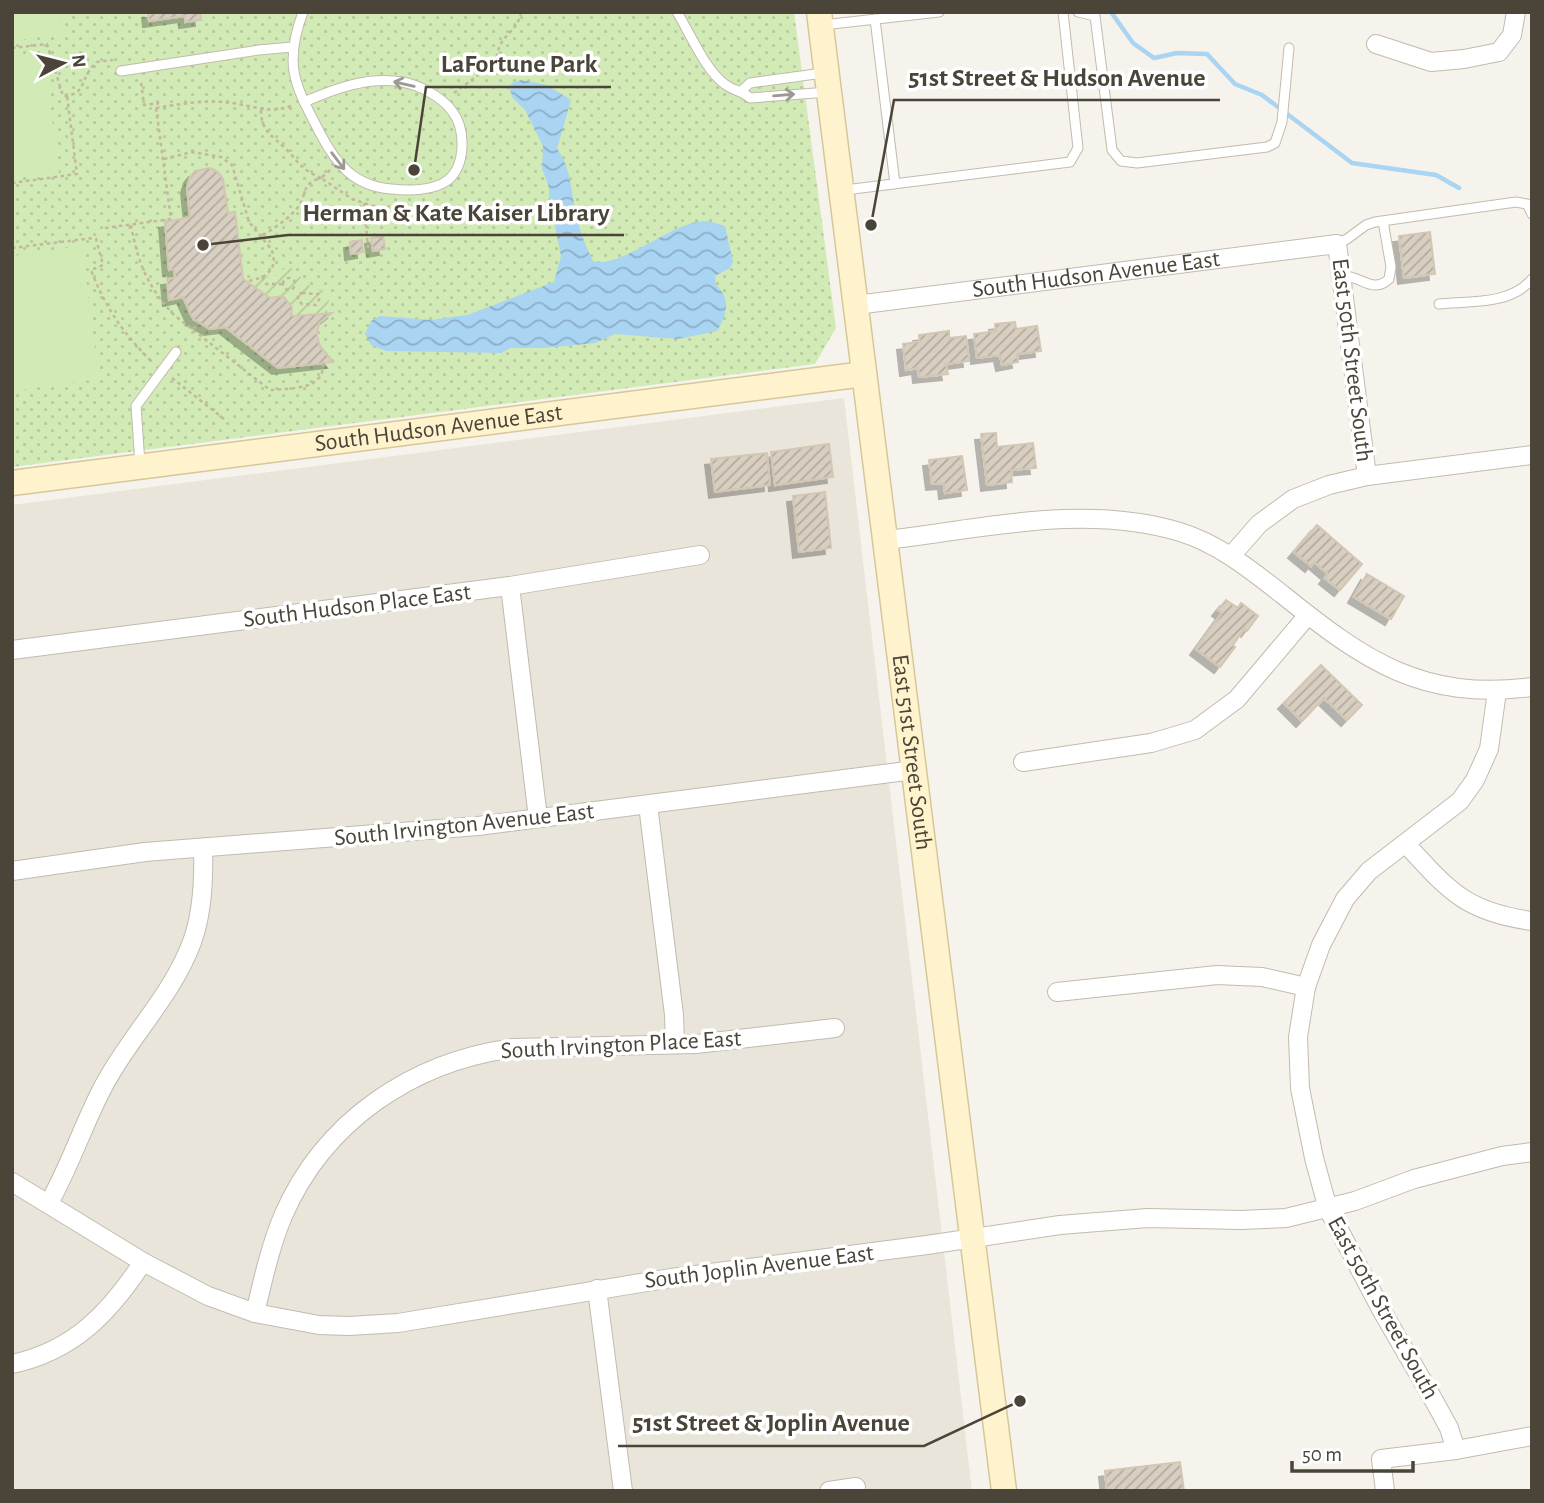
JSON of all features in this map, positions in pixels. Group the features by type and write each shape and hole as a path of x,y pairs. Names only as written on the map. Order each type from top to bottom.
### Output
{"main road":[{"name":"East 51st Street South","path":"820,19 1004,1491"},
{"name":"South Hudson Avenue East","path":"12,482 864,374"}],"street":[{"path":"1376,44 1431,62 1499,52 1512,34 1516,12"},
{"name":"South Hudson Avenue East","path":"856,305 1337,244"},
{"name":"East 50th Street South","path":"1337,244 1367,476"},
{"path":"1231,556 1259,524 1293,499 1329,485 1367,476 1532,455"},
{"path":"886,540 1070,518 1119,519 1182,533 1231,556 1374,661 1410,678 1452,688 1497,691 1532,687"},
{"name":"South Hudson Place East","path":"12,650 510,586 700,555"},
{"path":"510,586 538,818"},
{"path":"1023,762 1151,743 1195,730 1237,699 1308,615"},
{"name":"East 50th Street South","path":"1456,1450 1449,1428 1376,1301 1328,1209 1314,1158 1300,1088 1298,1037 1306,987 1321,945 1345,898 1369,871 1460,801 1475,780 1489,749 1497,691"},
{"name":"South Irvington Avenue East","path":"12,871 118,855 380,835 538,818 914,770"},
{"path":"648,805 674,1015 675,1045"},
{"path":"1406,844 1446,887 1476,908 1513,919 1532,921"},
{"path":"49,1203 103,1088 173,980 192,942 200,906 203,848"},
{"path":"1057,992 1217,975 1262,977 1306,987"},
{"name":"South Irvington Place East","path":"255,1313 271,1248 284,1213 305,1174 345,1125 379,1098 427,1071 484,1052 527,1046 675,1045 835,1028"},
{"name":"South Joplin Avenue East","path":"12,1182 143,1262 208,1296 255,1313 319,1325 378,1325 597,1289 1060,1225 1148,1218 1264,1219 1297,1216 1355,1201 1414,1179 1502,1156 1532,1152"},
{"path":"12,1364 47,1353 81,1333 116,1301 143,1262"},
{"path":"597,1289 623,1491"},
{"path":"1385,1491 1381,1460 1532,1436"},
{"path":"829,1491 856,1487"}],"lane":[{"path":"303,12 292,47 295,79 304,102 332,155 346,172 367,185 395,190 426,188 440,184 456,170 461,146 456,117 444,103 419,88 404,82 388,81 350,85 304,102"},
{"path":"677,12 713,72 727,86 741,90 750,98 827,82"},
{"path":"820,19 875,19 939,12"},
{"path":"841,191 1070,162 1078,148 1063,12"},
{"path":"1078,12 1098,14 1112,150 1121,161 1137,163 1267,147 1275,143 1282,122 1289,48"},
{"path":"875,19 895,184"},
{"path":"121,71 292,47"},
{"path":"741,90 750,83 827,82"},
{"path":"1337,244 1366,225 1383,221 1516,202 1527,204 1532,214"},
{"path":"1341,276 1352,276 1376,286 1389,279 1391,267 1383,221"},
{"path":"1439,304 1505,297 1522,291 1532,279"},
{"path":"141,466 136,406 176,352"}],"path":[{"path":"496,75 498,46 519,19 520,12"},
{"path":"12,48 47,44 63,96 80,92 85,75 97,62 119,60 135,69 142,85 144,105 158,103 156,108 171,219 106,228"},
{"path":"444,103 485,70 548,64"},
{"path":"12,183 77,174 68,96"},
{"path":"156,108 180,104 232,103 261,110 279,110 304,102"},
{"path":"261,110 262,125 267,133 306,172 321,178 352,199 376,207"},
{"path":"164,159 192,152 221,157 232,165 249,222 272,250 274,261 272,269 262,277 249,281"},
{"path":"261,237 297,208 306,185 321,178"},
{"path":"364,204 368,248"},
{"path":"131,225 142,272 161,301 270,390 315,383 321,376 323,363"},
{"path":"12,248 96,239 103,265 91,270 99,291 122,330 162,370 224,419"},
{"path":"262,277 266,284 283,284"},
{"path":"283,284 284,279 290,278 295,282 294,288"},
{"path":"283,284 287,290 294,288"},
{"path":"294,288 300,294 318,294 320,298 316,305 311,306 298,300 300,294"},
{"path":"193,329 198,321"}],"shaded area":[{"path":"844,398 972,1491 12,1491 12,505"}],"green space":[{"path":"12,12 794,12 836,328 815,364 12,467"},
{"path":"12,12 60,12 63,34 12,41"},
{"path":"44,55 59,172 12,178 12,59"},
{"path":"82,246 99,379 12,391 12,256"},
{"path":"290,267 312,288 328,294 325,313 291,315 292,306 283,296 270,298 251,284 270,274 276,276"}],"water":[{"path":"521,80 547,85 571,100 557,149 566,165 579,225 593,261 617,259 691,223 707,221 725,226 733,262 730,268 715,276 716,285 726,301 723,319 717,331 678,339 615,334 595,343 510,348 501,353 386,351 371,345 365,334 371,321 380,316 431,320 467,315 554,282 561,256 549,187 542,169 543,146 525,110 513,98 509,88 512,83"}],"building":[{"path":"148,12 200,12 201,20 185,22 185,16 149,21"},
{"path":"210,168 218,172 223,179 228,213 235,212 243,279 270,298 283,296 292,307 291,315 332,313 319,323 317,335 320,346 333,362 278,368 225,327 210,329 193,319 183,297 169,300 167,279 175,278 174,269 169,270 165,222 190,217 187,187 190,177 195,171"},
{"path":"1430,232 1435,274 1404,278 1399,236"},
{"path":"383,236 385,249 373,251 371,238"},
{"path":"362,240 363,252 351,254 350,242"},
{"path":"1015,322 1016,329 1037,326 1041,351 1017,354 1018,362 1002,365 1000,355 977,358 974,334 996,331 995,324"},
{"path":"949,331 949,338 966,336 969,361 946,364 948,374 919,377 918,368 906,370 903,344 920,342 919,335"},
{"path":"996,433 997,447 1033,443 1036,468 1011,470 1012,482 987,485 981,434"},
{"path":"829,444 833,477 775,485 771,452"},
{"path":"767,453 770,485 715,492 711,459"},
{"path":"962,456 967,490 945,493 944,483 932,484 929,460"},
{"path":"825,492 831,548 799,552 793,496"},
{"path":"1317,525 1362,564 1340,590 1325,578 1328,574 1314,562 1311,566 1294,552"},
{"path":"1367,574 1404,596 1391,619 1354,597"},
{"path":"1226,600 1238,608 1241,603 1258,616 1247,631 1244,629 1220,667 1196,649 1222,613 1218,610"},
{"path":"1321,665 1362,705 1347,720 1324,698 1302,721 1284,703"},
{"path":"1180,1462 1184,1491 1107,1491 1105,1471"}],"waterway":[{"path":"1111,12 1133,43 1154,58 1177,53 1207,54 1235,84 1262,95 1352,163 1436,175 1459,188"}],"place":[{"name":"LaFortune Park","path":"414,170"},
{"name":"51st Street & Hudson Avenue","path":"871,225"},
{"name":"Herman & Kate Kaiser Library","path":"203,245"},
{"name":"51st Street & Joplin Avenue","path":"1020,1401"}]}
